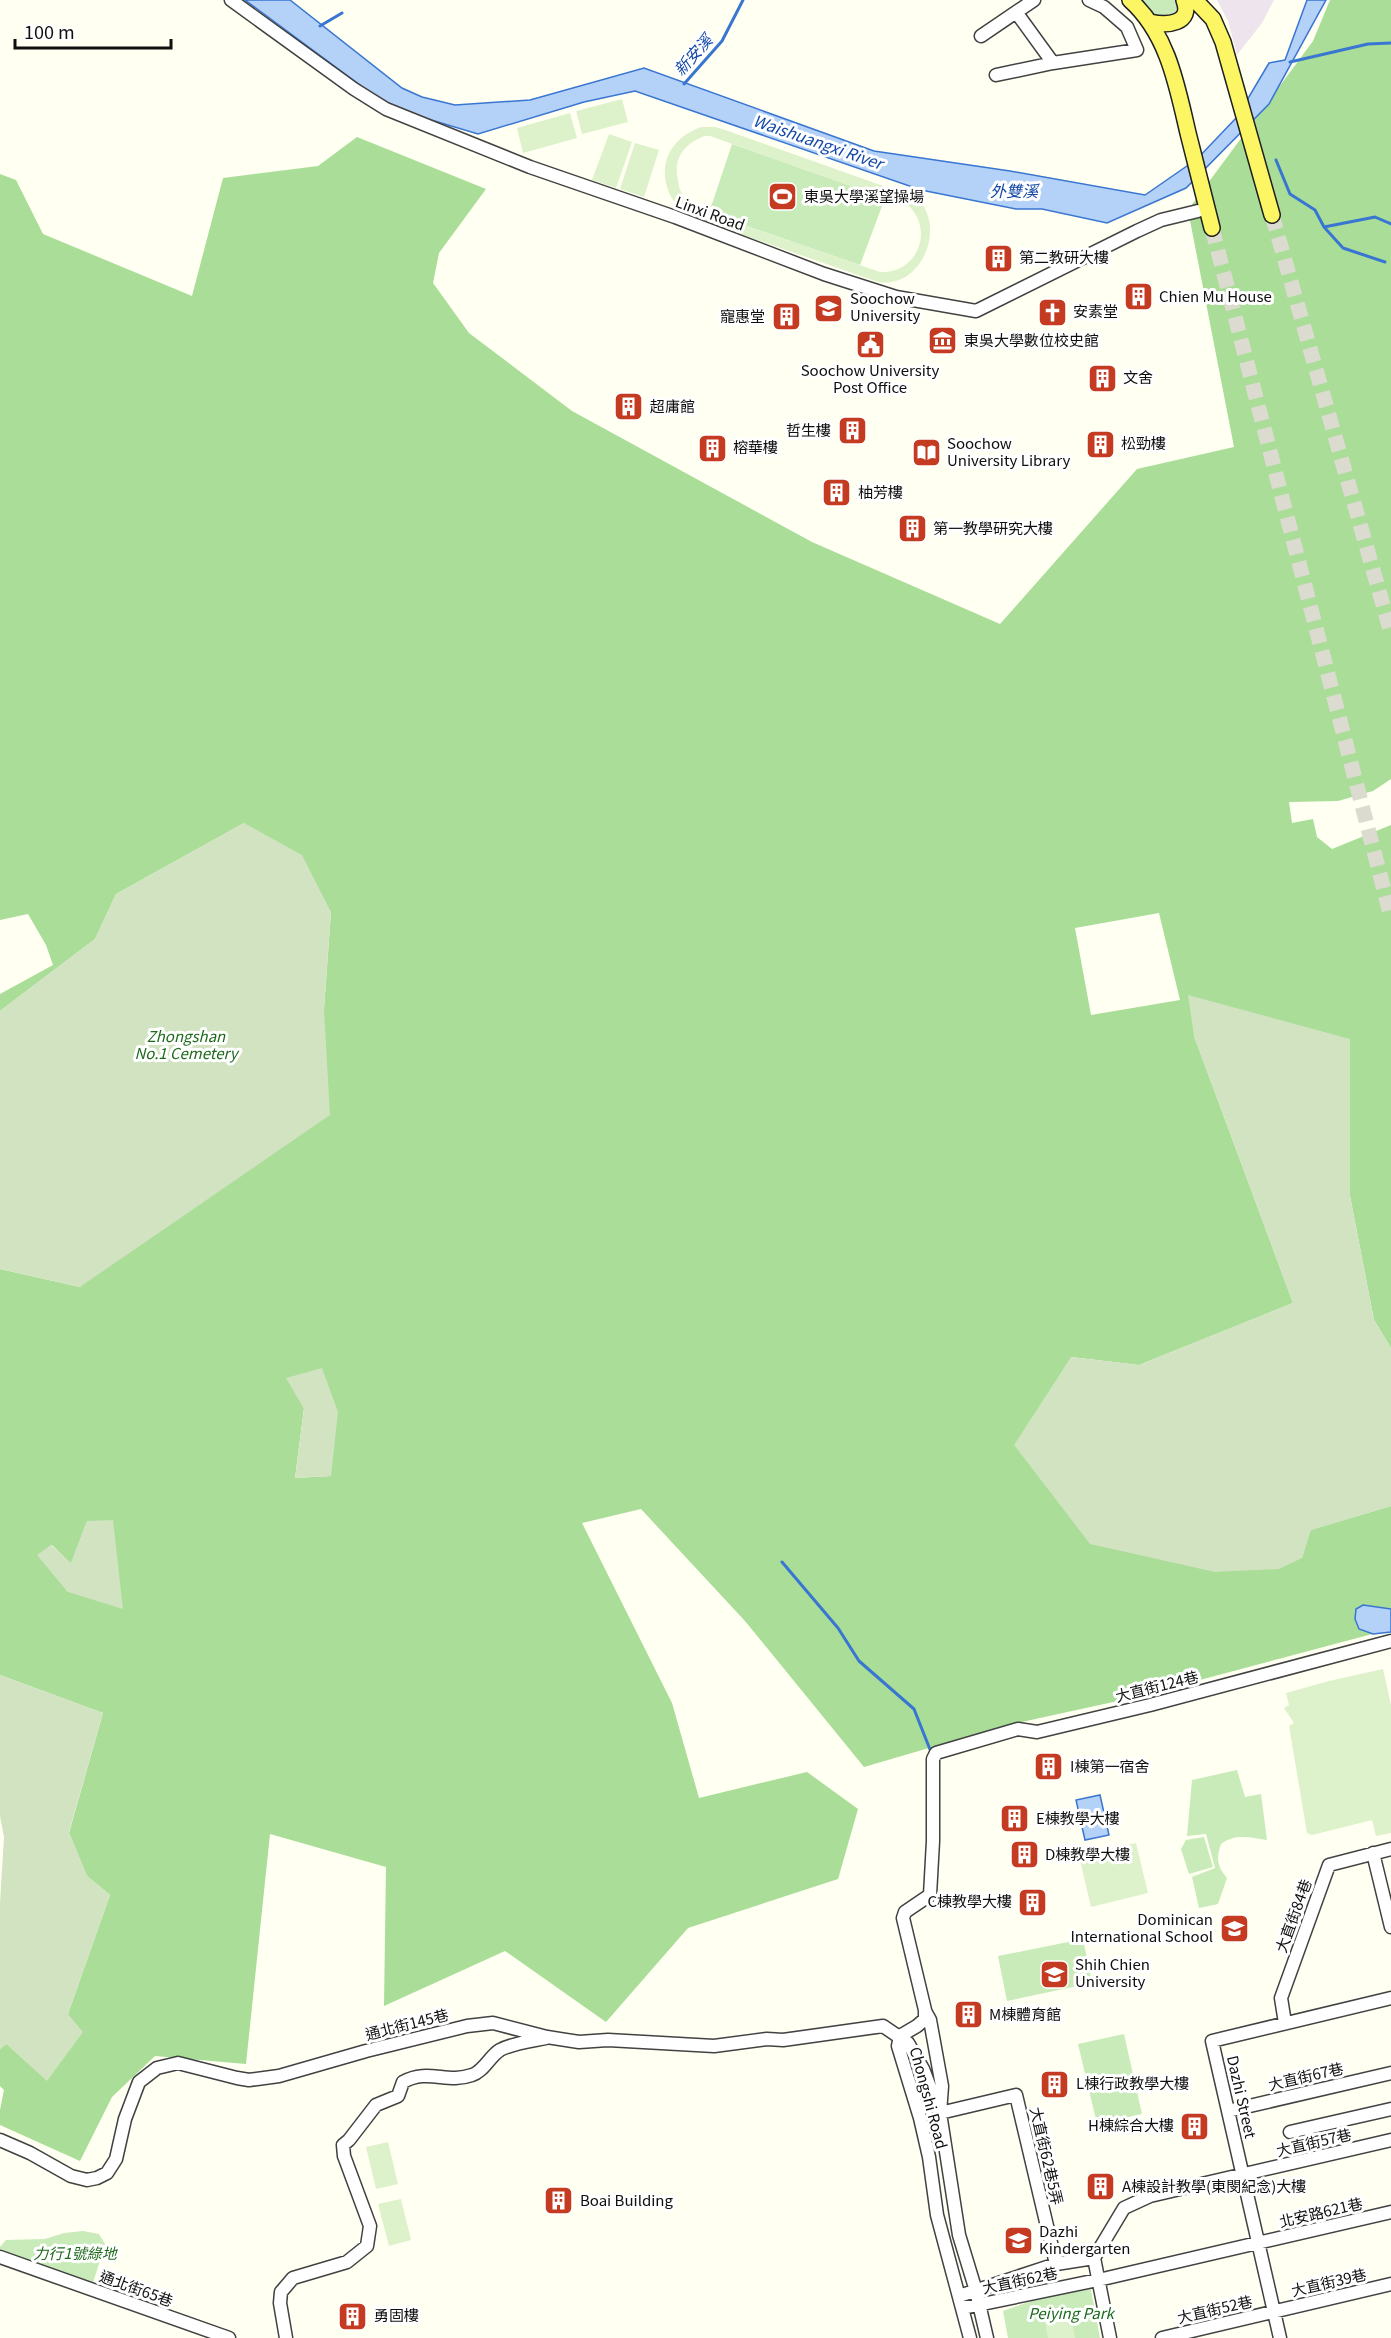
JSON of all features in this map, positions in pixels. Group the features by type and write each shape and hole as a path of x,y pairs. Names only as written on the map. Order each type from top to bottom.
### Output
{"main road":[{"path":"1130,0 1150,22 1163,44 1174,76 1212,228"},
{"path":"1150,22 1171,25 1179,22 1185,14 1184,0"},
{"path":"1195,0 1213,19 1222,42 1272,215"}],"street":[{"name":"Linxi Road","path":"231,0 354,89 386,109 530,167 675,217 824,274 896,297 976,311 1161,220 1198,211"},
{"path":"981,36 1034,0"},
{"path":"996,75 1053,63 1137,50 1127,27 1104,7 1089,0"},
{"path":"1016,12 1053,63"},
{"name":"大直街124巷","path":"925,2010 903,1918 905,1912 930,1894 933,1841 933,1759 936,1753 1018,1729 1037,1732 1150,1705 1391,1641"},
{"path":"1391,1849 1374,1853 1391,1924"},
{"name":"大直街84巷","path":"1285,2023 1281,1998 1329,1864 1374,1853"},
{"name":"Dazhi Street","path":"1281,2338 1212,2041 1391,1998"},
{"path":"900,2036 924,2019 925,2010"},
{"path":"925,2010 930,2020 942,2086 940,2113"},
{"name":"通北街145巷","path":"0,2140 30,2153 71,2176 87,2180 97,2178 106,2173 116,2160 126,2119 139,2082 157,2068 178,2063 249,2080 279,2076 467,2026 493,2023 579,2043 608,2040 714,2046 767,2039 783,2040 883,2026 900,2036"},
{"name":"Chongshi Road","path":"970,2338 937,2215 929,2157 920,2118 898,2046 900,2036 908,2043 923,2069 940,2113 959,2235 987,2338"},
{"path":"286,2338 280,2292 293,2278 346,2262 367,2246 370,2226 344,2156 343,2145 376,2105 398,2096 403,2082 412,2077 434,2074 443,2078 473,2075 500,2050 547,2037"},
{"name":"大直街67巷","path":"1228,2111 1391,2073"},
{"name":"大直街62巷5弄","path":"940,2113 1016,2095 1056,2264"},
{"path":"1290,2132 1391,2109"},
{"name":"大直街57巷","path":"1094,2258 1124,2208 1150,2196 1391,2140"},
{"name":"北安路621巷","path":"1259,2242 1391,2212"},
{"name":"大直街62巷","path":"961,2302 980,2306 1259,2242"},
{"name":"通北街65巷","path":"0,2257 229,2338"},
{"path":"961,2302 976,2291 1056,2264 1094,2258 1110,2338"},
{"name":"大直街39巷","path":"1275,2312 1391,2284"},
{"name":"大直街52巷","path":"1162,2338 1275,2312"}],"shaded area":[{"path":"1217,0 1274,0 1262,23 1237,55 1228,21"}],"green space":[{"path":"1139,0 1181,0 1181,13 1156,19"},
{"path":"1330,0 1391,0 1391,779 1373,791 1338,801 1289,802 1292,823 1313,819 1317,837 1332,849 1391,825 1391,1348 1374,1320 1350,1196 1350,1039 1194,1036 1293,1303 1139,1365 1071,1357 1302,1558 1310,1530 1391,1506 1391,1629 1136,1697 1004,1726 864,1767 745,1621 641,1509 582,1523 672,1703 699,1798 807,1772 858,1809 838,1879 688,1928 606,2022 505,1951 384,2006 386,1867 270,1834 246,2064 155,2056 112,2097 80,2161 0,2125 4,2090 0,2086 0,2049 68,2014 110,1895 87,1876 69,1833 103,1713 0,1675 0,1269 80,1287 324,1009 331,912 244,823 116,894 95,939 0,1011 0,994 53,965 46,945 28,914 0,920 0,174 16,180 43,234 192,296 223,178 318,166 357,137 486,189 439,253 433,283 469,333 572,411 812,542 1000,624 1137,469 1234,447 1188,210 1313,41","holes":["1159,913 1180,1000 1091,1015 1075,928","304,1408 331,1476 295,1478","87,1521 68,1592 38,1555 52,1545 71,1564"]},
{"path":"622,99 628,122 582,134 576,111"},
{"path":"570,113 577,138 523,153 517,128"},
{"path":"701,127 715,127 917,198 926,210 930,224 925,254 918,266 907,276 894,282 878,282 686,215 675,204 669,191 665,178 665,166 676,143","holes":["704,136 710,136 910,207 917,217 920,228 921,240 918,250 903,266 893,271 880,272 709,213 693,205 684,197 679,187 678,159 690,144"]},
{"path":"609,134 632,142 616,188 592,180"},
{"path":"635,143 659,150 644,197 620,189"},
{"path":"732,144 885,198 860,265 709,213"},
{"name":"Zhongshan No.1 Cemetery","path":"244,823 302,855 331,912 324,1009 330,1115 80,1287 0,1269 0,1011 95,939 116,894"},
{"path":"1188,995 1350,1039 1350,1196 1374,1320 1391,1348 1391,1506 1311,1530 1302,1558 1279,1569 1215,1572 1090,1544 1014,1445 1071,1357 1139,1365 1293,1303 1194,1036"},
{"path":"322,1368 338,1412 331,1476 295,1478 304,1409 286,1378"},
{"path":"113,1520 123,1609 68,1592 37,1555 51,1545 71,1563 87,1521"},
{"path":"1383,1669 1391,1705 1391,1833 1376,1836 1372,1820 1312,1835 1307,1833 1289,1726 1294,1723 1284,1708 1289,1705 1286,1693"},
{"path":"0,1675 103,1713 69,1832 87,1876 110,1895 68,2014 83,2032 47,2081 6,2044 0,2049 0,1903 4,1837 0,1816"},
{"path":"1237,1770 1245,1797 1261,1794 1267,1840 1238,1837 1221,1844 1218,1862 1227,1878 1218,1904 1199,1908 1192,1877 1215,1868 1206,1834 1187,1836 1192,1780"},
{"path":"1204,1837 1213,1867 1189,1874 1181,1849 1186,1840"},
{"path":"1136,1843 1148,1893 1091,1907 1079,1856"},
{"path":"1083,1939 1092,1983 1007,2001 998,1956"},
{"path":"1124,2034 1142,2114 1097,2124 1078,2044"},
{"path":"388,2142 398,2184 376,2189 366,2147"},
{"path":"401,2199 411,2240 389,2246 378,2204"},
{"name":"力行1號綠地","path":"83,2231 99,2234 105,2244 93,2283 0,2250 6,2240 45,2239 64,2233"},
{"name":"Peiying Park","path":"1090,2285 1100,2338 1008,2338 1003,2311 1043,2297"},
{"path":"1071,2317 1075,2338 1048,2338 1045,2322"}],"water":[{"name":"外雙溪","path":"245,0 290,0 402,88 422,97 455,105 530,100 644,68 874,151 1010,171 1145,195 1197,159 1237,117 1269,63 1285,60 1307,0 1326,0 1269,104 1186,188 1107,223 1042,209 1016,209 921,190 635,91 584,102 478,134 391,108"},
{"path":"1363,1605 1391,1609 1391,1632 1373,1634 1359,1629 1355,1619 1356,1609"},
{"path":"1100,1795 1109,1835 1085,1840 1076,1800"}],"waterway":[{"name":"新安溪","path":"684,84 722,41 743,0"},
{"path":"320,26 342,13"},
{"path":"1290,62 1368,44 1391,43"},
{"path":"1276,160 1290,194 1315,210 1324,227 1375,217 1391,224"},
{"path":"1324,227 1343,248 1385,262"},
{"path":"782,1562 838,1628 859,1661 914,1709 931,1752"}],"tunnel":[{"path":"1272,215 1391,633"},
{"path":"1212,228 1391,917"}],"place":[{"name":"東吳大學溪望操場","path":"783,197"},
{"name":"第二教研大樓","path":"998,258"},
{"name":"Chien Mu House","path":"1138,297"},
{"name":"Soochow University","path":"829,308"},
{"name":"安素堂","path":"1052,312"},
{"name":"寵惠堂","path":"786,317"},
{"name":"東吳大學數位校史館","path":"943,341"},
{"name":"Soochow University Post Office","path":"870,344"},
{"name":"文舍","path":"1102,378"},
{"name":"超庸館","path":"629,407"},
{"name":"哲生樓","path":"852,431"},
{"name":"松勁樓","path":"1100,444"},
{"name":"榕華樓","path":"712,448"},
{"name":"Soochow University Library","path":"926,453"},
{"name":"柚芳樓","path":"837,493"},
{"name":"第一教學研究大樓","path":"912,529"},
{"name":"I棟第一宿舍","path":"1049,1767"},
{"name":"E棟教學大樓","path":"1015,1819"},
{"name":"D棟教學大樓","path":"1024,1855"},
{"name":"C棟教學大樓","path":"1033,1902"},
{"name":"Dominican International School","path":"1234,1929"},
{"name":"Shih Chien University","path":"1054,1974"},
{"name":"M棟體育館","path":"968,2015"},
{"name":"L棟行政教學大樓","path":"1055,2084"},
{"name":"H棟綜合大樓","path":"1195,2126"},
{"name":"A棟設計教學(東閔紀念)大樓","path":"1101,2187"},
{"name":"Boai Building","path":"559,2201"},
{"name":"Dazhi Kindergarten","path":"1018,2241"},
{"name":"勇固樓","path":"353,2316"}],"water label":[{"name":"Waishuangxi River","path":"818,142"}]}
